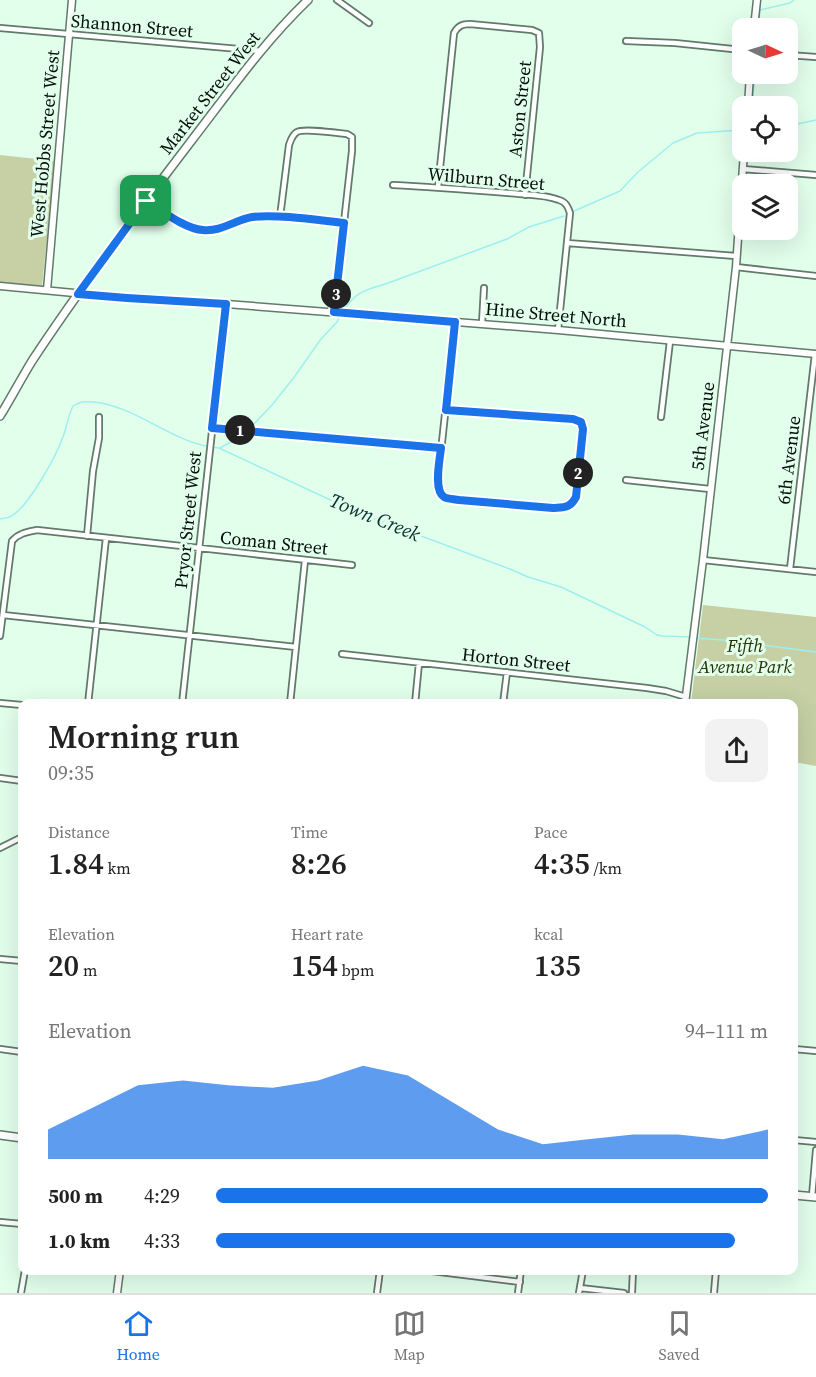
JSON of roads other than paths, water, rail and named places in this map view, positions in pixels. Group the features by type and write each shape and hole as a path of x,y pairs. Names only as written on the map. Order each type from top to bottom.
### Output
{"main road":[{"name":"Market Street West","path":"0,416 78,294 146,201 261,51 285,22 308,0"},
{"path":"0,1135 18,1137"},
{"path":"798,1195 814,1197"}],"street":[{"name":"West Hobbs Street West","path":"47,291 72,0"},
{"path":"337,0 369,23"},
{"path":"755,18 757,0"},
{"name":"Aston Street","path":"438,187 454,33 464,24 532,30 539,33 540,47 525,195"},
{"name":"Shannon Street","path":"0,28 261,51"},
{"path":"626,41 732,49"},
{"path":"798,56 816,57"},
{"path":"280,217 289,145 294,134 299,130 306,130 346,134 352,137 334,312"},
{"name":"5th Avenue","path":"686,699 736,267 743,162"},
{"path":"742,169 816,175"},
{"name":"Wilburn Street","path":"393,185 438,187 558,199 568,207 570,213 567,243"},
{"path":"146,201 188,226 202,230 215,230 254,217 344,223"},
{"path":"558,330 567,243 736,256"},
{"path":"736,267 816,276"},
{"name":"Hine Street North","path":"0,286 127,298 558,330 815,354"},
{"path":"482,324 484,288"},
{"name":"Pryor Street West","path":"183,699 226,304"},
{"path":"446,410 573,419 581,422 583,429 576,497 573,504 553,508 454,499 444,497 439,492 438,479 455,322"},
{"path":"661,417 670,341"},
{"name":"6th Avenue","path":"790,569 815,354"},
{"path":"87,536 93,464 99,438 99,417"},
{"path":"212,428 441,448"},
{"path":"626,480 710,489"},
{"name":"Coman Street","path":"3,615 12,541 16,536 37,530 352,565"},
{"path":"89,699 106,538"},
{"path":"291,699 305,560"},
{"path":"703,560 816,572"},
{"path":"0,636 3,615 296,647"},
{"name":"Horton Street","path":"342,654 647,688 666,691 684,699"},
{"path":"415,699 419,663"},
{"path":"504,699 507,672"},
{"path":"0,703 18,705"},
{"path":"0,778 18,780"},
{"path":"0,848 18,839"},
{"path":"0,959 18,961"},
{"path":"0,1049 18,1051"},
{"path":"798,1049 816,1051"},
{"path":"798,1140 816,1142"},
{"path":"814,1197 816,1150"},
{"path":"0,1222 18,1224"},
{"path":"21,1293 24,1275"},
{"path":"117,1293 119,1275"},
{"path":"377,1293 379,1275"},
{"path":"464,1275 520,1282"},
{"path":"518,1293 521,1275"},
{"path":"582,1275 580,1290 624,1293"},
{"path":"632,1293 633,1275"},
{"path":"714,1293 716,1275"}],"waterway":[{"path":"759,18 760,10 794,0"},
{"path":"753,96 754,84"},
{"path":"798,124 816,120"},
{"path":"574,211 620,191 638,172 673,143 697,133 732,131"},
{"path":"344,310 355,297 365,291 507,239 529,227 564,216"},
{"path":"251,427 272,405 340,316"},
{"name":"Town Creek","path":"0,519 13,515 20,509 49,467 60,445 73,406 84,402 101,403 131,413 188,441 219,448 354,511 528,577 561,587 657,635 690,637"},
{"path":"220,448 244,435"},
{"name":"Town Creek","path":"695,638 816,652"}],"park label":[{"name":"Fifth Avenue Park","path":"745,656"}]}
